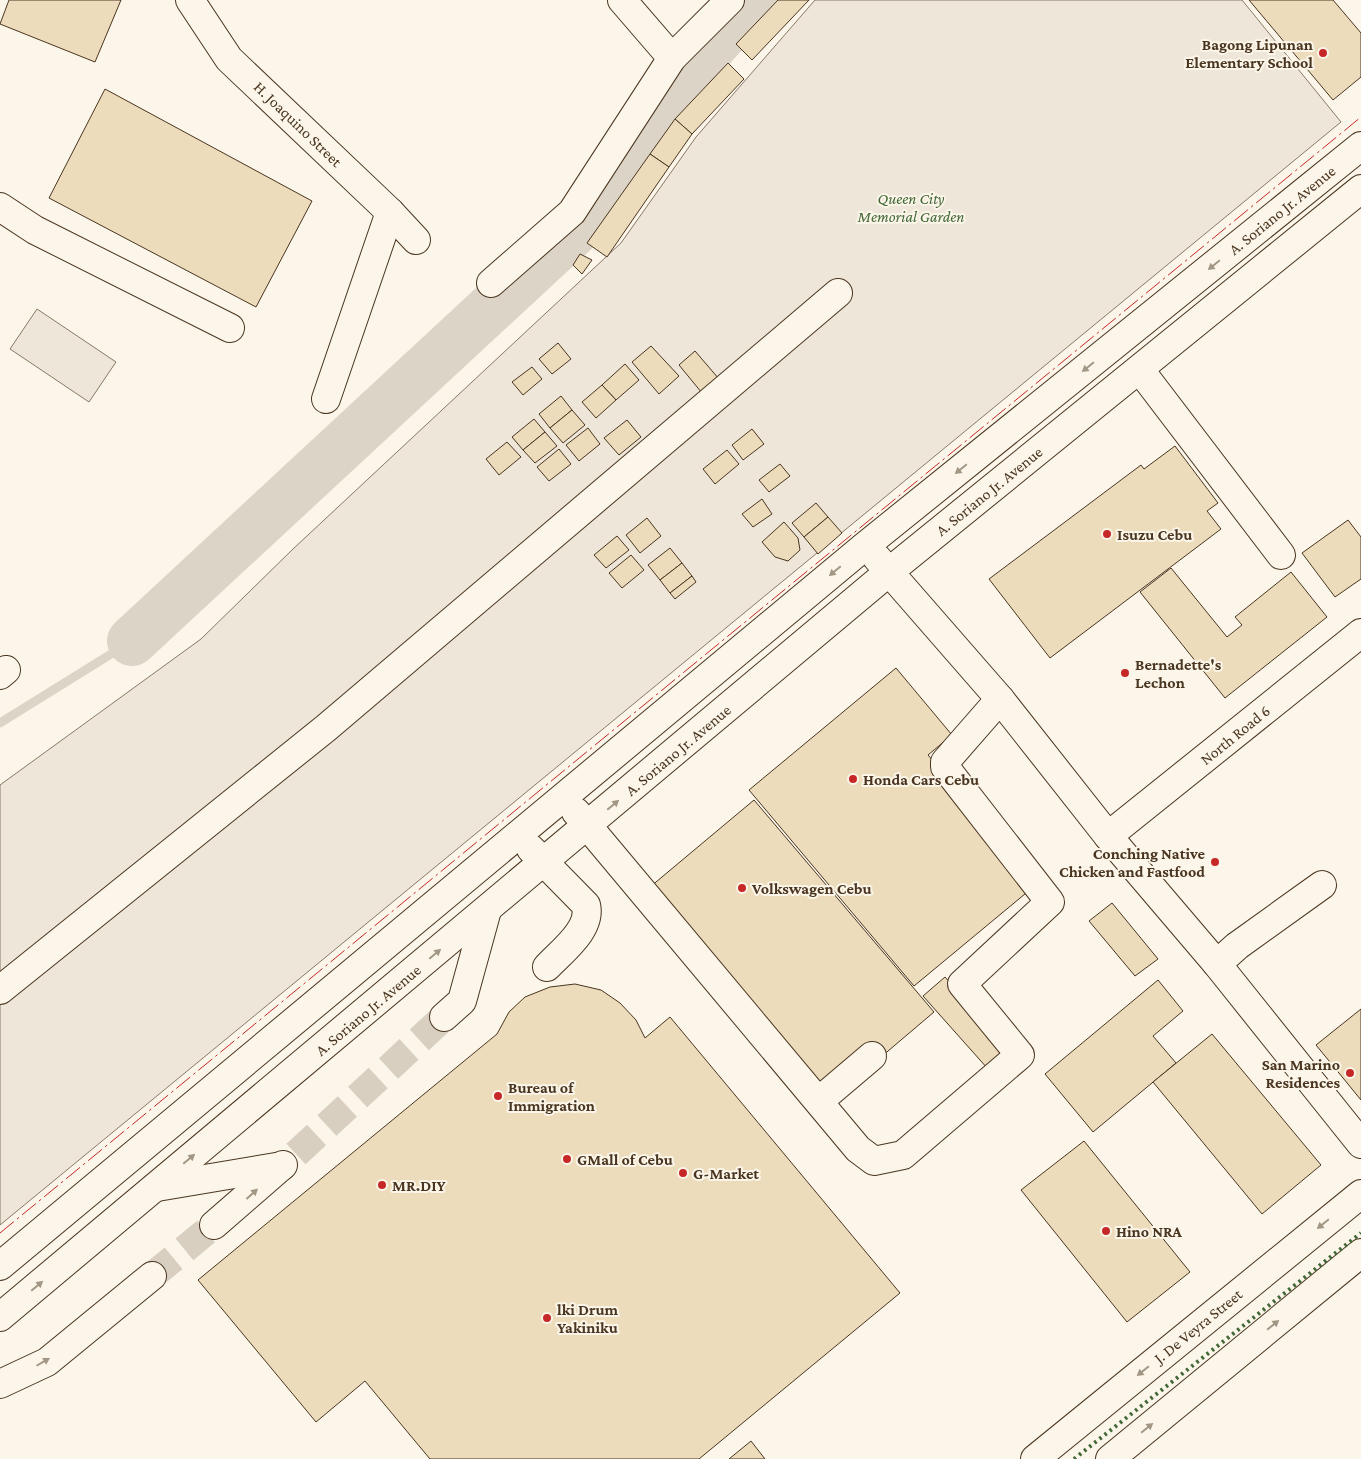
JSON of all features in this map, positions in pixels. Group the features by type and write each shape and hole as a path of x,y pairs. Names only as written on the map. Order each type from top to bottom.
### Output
{"street":[{"name":"H. Joaquino Street","path":"190,0 229,60 390,212 416,240"},
{"path":"622,0 672,58"},
{"path":"491,283 572,212 672,58 730,0"},
{"name":"A. Soriano Jr. Avenue","path":"0,1266 866,546 1361,146"},
{"name":"A. Soriano Jr. Avenue","path":"0,1317 890,571 1361,189"},
{"path":"0,207 35,230 230,328"},
{"path":"326,399 390,212"},
{"path":"0,990 326,728 838,293"},
{"path":"1140,370 1280,556"},
{"path":"866,546 890,571 1000,699 1108,836 1217,964 1361,1144"},
{"name":"North Road 6","path":"1108,836 1361,634"},
{"path":"564,797 858,1149 874,1161 903,1155 1020,1055 962,984 1050,902 945,767 945,762 1000,699"},
{"path":"518,835 586,905 588,915 584,926 547,967"},
{"path":"1217,964 1237,946 1322,885"},
{"path":"444,1017 462,1001 487,910"},
{"path":"819,1101 872,1056"},
{"path":"155,1188 289,1160 214,1225"},
{"name":"J. De Veyra Street","path":"1035,1459 1361,1194"},
{"path":"1110,1459 1361,1253"},
{"path":"0,1384 47,1362 152,1276"}],"green space":[{"name":"Queen City Memorial Garden","path":"815,0 1242,0 1341,122 0,1225 0,785 201,639 293,549 621,243 696,137"},
{"path":"37,309 116,362 89,402 10,349"}],"building":[{"path":"9,0 121,0 95,62 0,24"},
{"path":"778,0 809,0 752,60 736,44"},
{"name":"Bagong Lipunan Elementary School","path":"1249,0 1333,0 1361,33 1361,77 1333,100"},
{"path":"728,63 744,79 692,134 675,119"},
{"path":"105,89 312,201 256,307 49,198"},
{"path":"675,119 692,134 669,167 650,154"},
{"path":"650,154 669,167 607,257 587,243"},
{"path":"580,254 592,260 582,274 573,265"},
{"path":"558,343 571,359 552,374 539,359"},
{"path":"651,346 679,376 659,394 632,362"},
{"path":"695,351 719,379 702,393 679,365"},
{"path":"625,364 639,380 616,400 602,385"},
{"path":"532,367 542,379 523,395 512,382"},
{"path":"602,385 616,400 596,418 582,402"},
{"path":"561,396 572,410 550,428 539,414"},
{"path":"572,410 585,425 563,443 550,428"},
{"path":"534,419 545,432 523,450 512,437"},
{"path":"627,420 641,437 619,455 604,438"},
{"path":"588,428 600,444 579,461 566,445"},
{"path":"752,429 764,444 743,460 732,445"},
{"path":"545,432 557,446 535,463 523,450"},
{"path":"507,442 521,457 499,475 486,459"},
{"path":"1175,446 1218,503 1207,511 1221,529 1050,658 989,579 1141,465 1144,469"},
{"path":"559,449 571,464 549,481 537,467"},
{"path":"727,450 739,464 715,484 703,469"},
{"path":"780,464 790,476 769,492 759,480"},
{"path":"762,499 772,514 753,527 742,514"},
{"path":"816,503 828,517 804,537 792,523"},
{"path":"828,517 842,533 818,554 804,537"},
{"path":"647,518 661,536 640,553 626,535"},
{"path":"1348,520 1361,537 1361,579 1335,597 1302,553"},
{"path":"784,522 798,538 800,550 788,561 775,557 762,542"},
{"path":"617,536 629,550 606,568 594,555"},
{"path":"670,548 682,563 660,580 648,565"},
{"path":"631,555 644,570 622,588 609,573"},
{"path":"682,563 692,576 670,593 660,580"},
{"path":"1171,568 1227,637 1242,625 1235,617 1291,572 1327,617 1225,698 1140,592"},
{"path":"692,576 696,582 675,599 670,593"},
{"path":"896,668 952,735 928,755 1037,884 914,986 749,790"},
{"path":"754,800 934,1012 881,1057 819,1087 650,887"},
{"path":"1112,903 1158,959 1135,976 1089,921"},
{"path":"945,977 1009,1050 988,1069 923,996"},
{"path":"1158,980 1183,1011 1153,1036 1176,1063 1093,1132 1045,1074"},
{"name":"GMall of Cebu","path":"575,984 601,990 620,1003 636,1020 645,1038 670,1017 900,1293 699,1459 430,1459 365,1381 316,1422 198,1280 497,1034 509,1012 525,997 550,987"},
{"name":"San Marino Residences","path":"1361,1009 1361,1100 1316,1045"},
{"path":"1212,1034 1321,1165 1262,1214 1153,1082"},
{"name":"Hino NRA","path":"1084,1141 1190,1272 1127,1322 1021,1190"},
{"path":"751,1441 765,1459 729,1459"}],"waterway":[{"path":"132,641 586,220 660,104 753,0"},
{"path":"0,723 132,641"}],"tunnel":[{"path":"296,1154 444,1017"},
{"path":"152,1276 214,1225"}],"hedge":[{"path":"1074,1459 1361,1233"}],"power":[{"path":"0,1233 1361,117"}],"place":[{"name":"Bagong Lipunan Elementary School","path":"1323,53"},
{"name":"Isuzu Cebu","path":"1107,534"},
{"name":"Bernadette's Lechon","path":"1125,673"},
{"name":"Honda Cars Cebu","path":"853,779"},
{"name":"Conching Native Chicken and Fastfood","path":"1215,862"},
{"name":"Volkswagen Cebu","path":"742,888"},
{"name":"San Marino Residences","path":"1350,1073"},
{"name":"Bureau of Immigration","path":"498,1096"},
{"name":"GMall of Cebu","path":"567,1159"},
{"name":"G-Market","path":"683,1173"},
{"name":"MR.DIY","path":"382,1185"},
{"name":"Hino NRA","path":"1106,1231"},
{"name":"lki Drum Yakiniku","path":"547,1318"}]}
